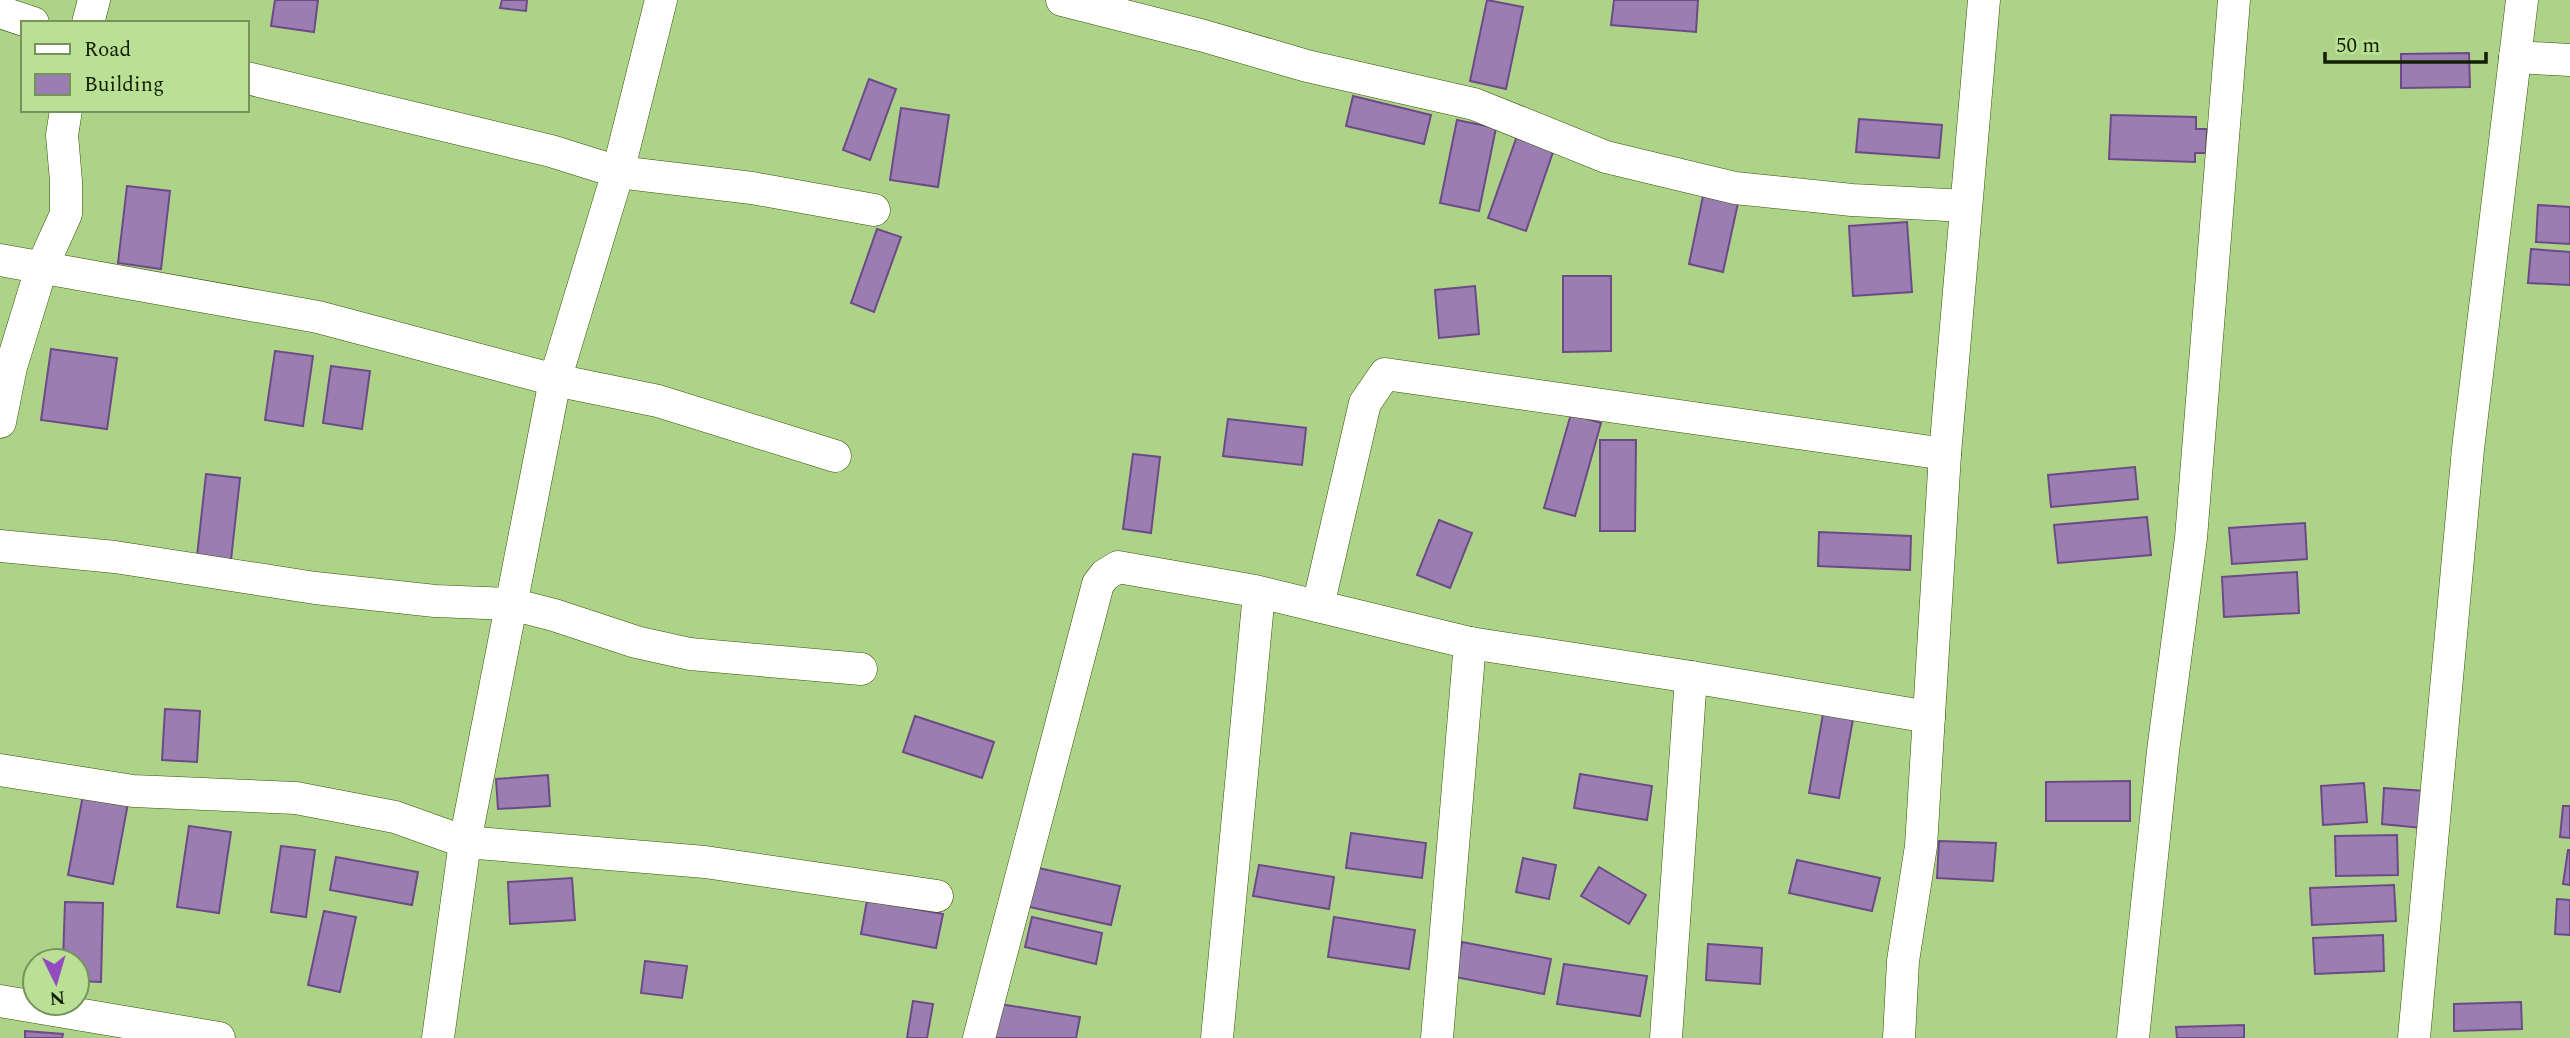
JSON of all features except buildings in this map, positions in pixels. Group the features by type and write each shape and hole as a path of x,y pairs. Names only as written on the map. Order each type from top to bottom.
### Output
{"street":[{"path":"89,21 94,0"},
{"path":"438,1038 465,842 555,380 618,172 661,0"},
{"path":"1062,0 1307,66 1474,104 1606,157 1735,188 1852,200 1966,206"},
{"path":"1899,1038 1903,961 1921,846 1945,454 1984,0"},
{"path":"2133,1038 2163,751 2191,538 2234,0"},
{"path":"2414,1038 2468,449 2522,0"},
{"path":"0,12 27,21"},
{"path":"2515,57 2570,60"},
{"path":"248,78 551,151 618,172 752,188 874,210"},
{"path":"0,422 10,368 41,269 66,214 62,135 66,112"},
{"path":"0,260 318,317 555,380 658,401 835,456"},
{"path":"1318,606 1365,403 1385,374 1945,454"},
{"path":"0,546 115,557 315,588 435,601 512,604 636,642 690,654 861,669"},
{"path":"979,1038 1098,584 1105,575 1118,568 1259,593 1470,643 1929,717"},
{"path":"1217,1038 1259,593"},
{"path":"1437,1038 1470,643"},
{"path":"1666,1038 1691,677"},
{"path":"0,770 133,791 296,798 395,817 465,842 705,862 937,896"},
{"path":"0,1001 219,1038"}]}
